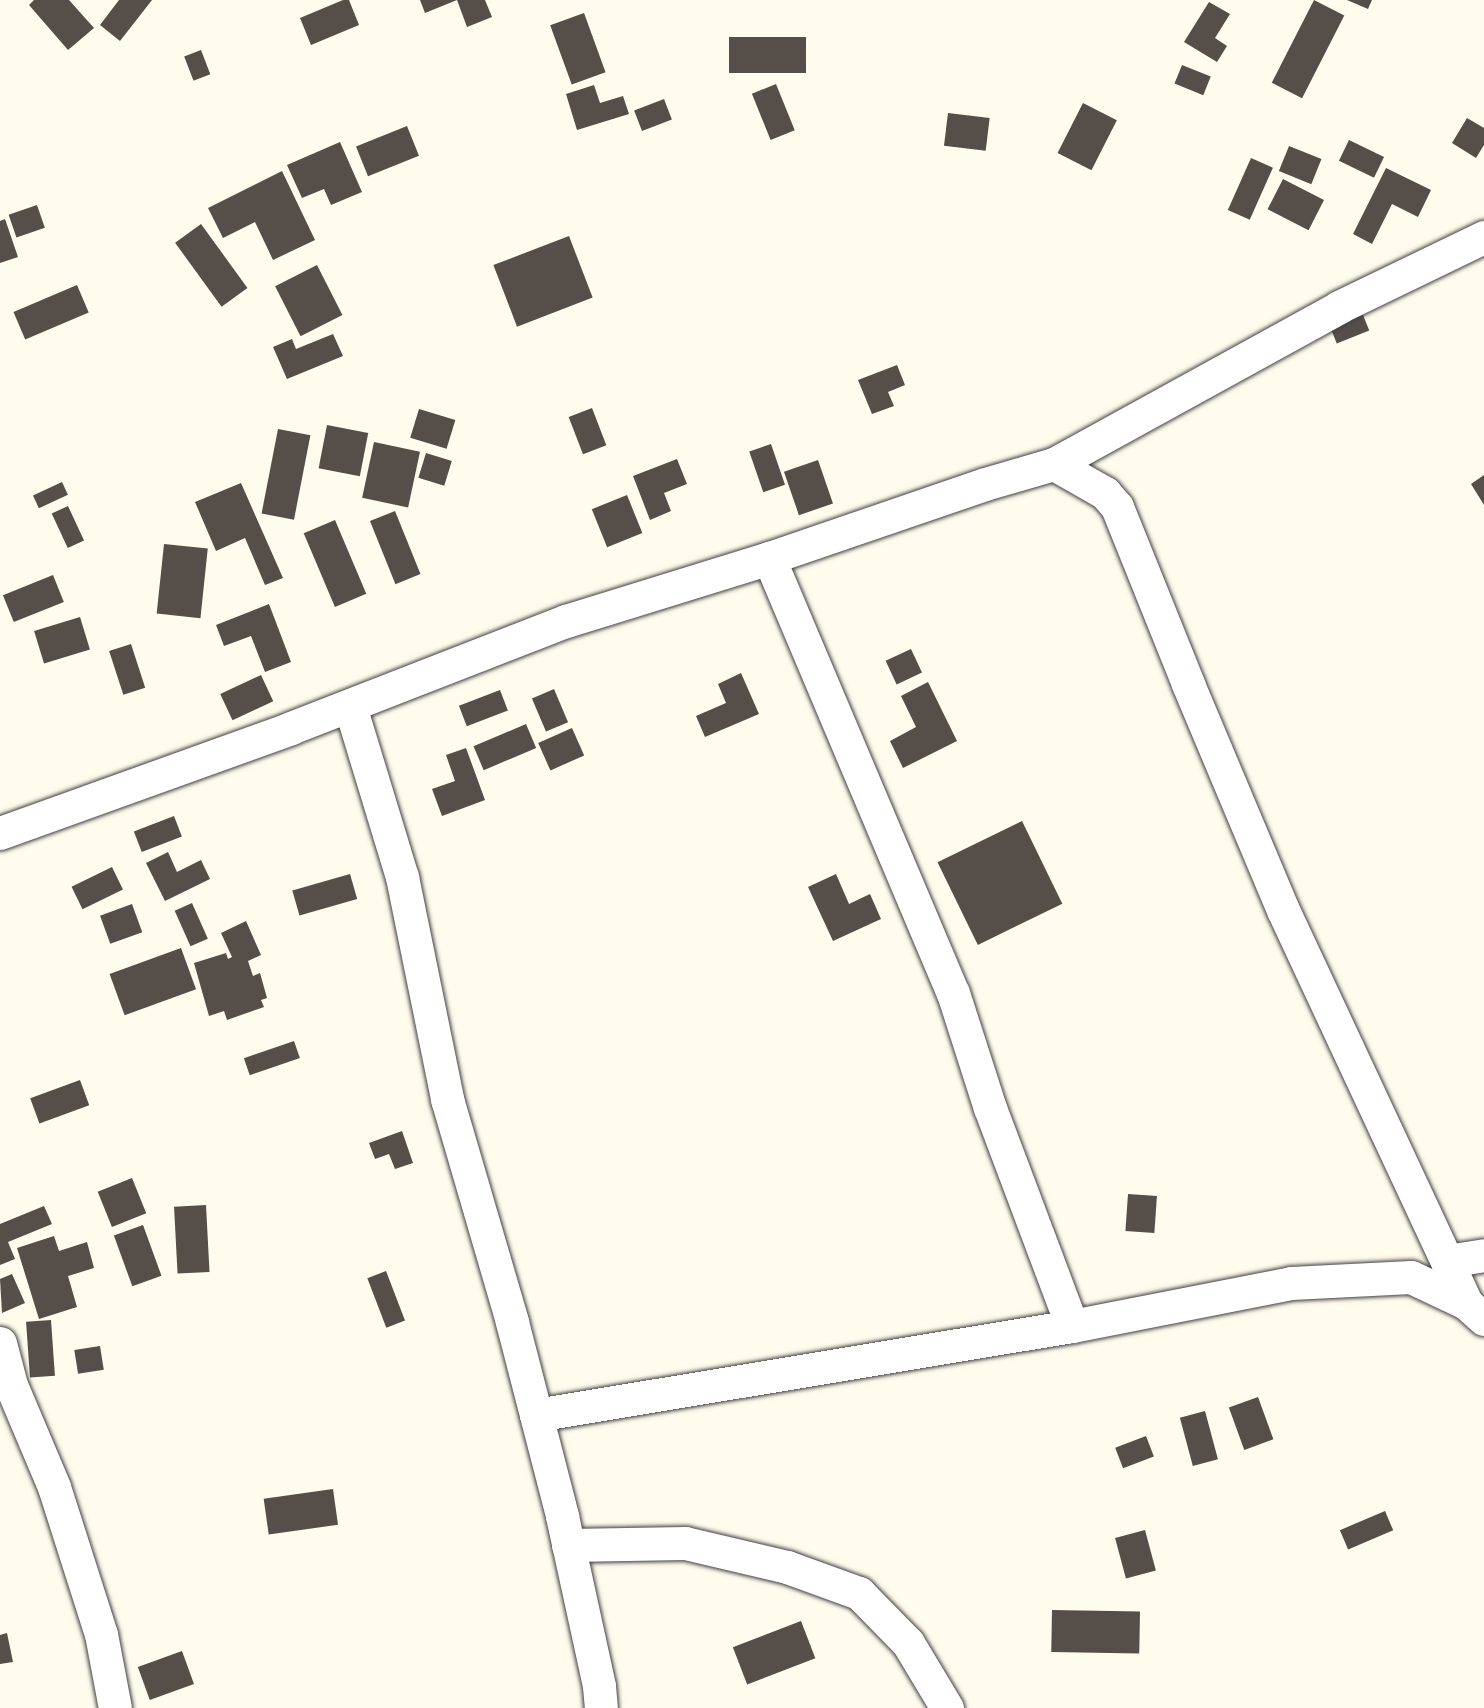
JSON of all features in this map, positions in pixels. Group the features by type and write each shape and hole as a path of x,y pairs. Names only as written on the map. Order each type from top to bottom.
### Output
{"street":[{"path":"0,833 350,705 566,621 770,558 986,484 1054,464 1340,307 1484,237"},
{"path":"1054,464 1105,493 1117,507 1179,663 1283,910 1447,1261 1475,1311"},
{"path":"770,558 953,993 990,1107 1072,1326"},
{"path":"350,705 402,877 447,1098 512,1322 536,1415 568,1545 601,1708"},
{"path":"1447,1261 1484,1254"},
{"path":"536,1415 1072,1326 1291,1283 1411,1277 1475,1311"},
{"path":"0,1343 11,1385 54,1487 101,1634 115,1708"},
{"path":"568,1545 685,1543 787,1567 859,1593 908,1643 947,1708"}],"building":[{"path":"34,0 69,0 94,28 68,50 29,5"},
{"path":"119,0 152,0 120,41 100,25"},
{"path":"343,0 349,0 359,25 311,45 300,18"},
{"path":"420,0 457,0 425,13"},
{"path":"457,0 485,0 492,17 467,27"},
{"path":"1314,0 1344,15 1302,98 1272,83"},
{"path":"1347,0 1372,0 1368,9"},
{"path":"1209,2 1230,14 1215,38 1227,46 1217,62 1184,42"},
{"path":"584,13 606,72 572,85 550,25"},
{"path":"729,37 806,37 806,73 729,73"},
{"path":"201,50 210,74 194,81 184,56"},
{"path":"1182,65 1211,77 1203,95 1175,84"},
{"path":"776,84 795,130 771,140 752,94"},
{"path":"594,85 600,103 623,96 629,114 577,130 566,94"},
{"path":"664,99 672,120 642,131 634,110"},
{"path":"1083,103 1117,120 1091,170 1058,153"},
{"path":"948,113 990,118 986,151 944,146"},
{"path":"1467,118 1484,128 1484,145 1476,158 1452,143"},
{"path":"407,126 419,156 368,176 356,147"},
{"path":"1349,140 1384,157 1374,178 1339,161"},
{"path":"340,142 362,192 331,205 324,189 302,198 287,165"},
{"path":"1289,146 1321,159 1311,184 1279,171"},
{"path":"1251,158 1273,168 1250,220 1228,210"},
{"path":"1386,168 1431,190 1418,217 1392,204 1372,244 1353,234"},
{"path":"282,171 315,240 273,260 255,222 223,238 208,208"},
{"path":"1283,179 1324,200 1309,230 1268,209"},
{"path":"37,205 45,228 16,237 9,215"},
{"path":"5,219 18,257 0,263 0,221"},
{"path":"201,224 247,288 222,307 175,243"},
{"path":"569,236 593,298 517,327 493,265"},
{"path":"317,265 342,315 301,336 275,286"},
{"path":"77,285 89,313 25,340 13,312"},
{"path":"1361,310 1369,330 1337,344 1329,323"},
{"path":"333,334 343,356 287,379 273,347 292,339 296,349"},
{"path":"897,365 905,385 888,392 894,406 872,414 858,380"},
{"path":"592,408 606,445 583,454 569,417"},
{"path":"419,409 455,420 447,449 410,438"},
{"path":"327,425 368,433 360,476 319,468"},
{"path":"278,429 310,435 294,520 262,513"},
{"path":"374,442 420,452 408,508 362,498"},
{"path":"771,444 785,485 763,492 749,451"},
{"path":"426,453 452,461 444,486 418,478"},
{"path":"677,459 687,484 664,493 671,511 650,520 633,476"},
{"path":"818,460 833,503 799,515 784,472"},
{"path":"1484,475 1484,505 1471,484"},
{"path":"62,482 68,495 39,508 33,496"},
{"path":"241,483 283,578 265,585 245,538 216,551 195,502"},
{"path":"627,495 642,533 607,547 592,509"},
{"path":"68,506 84,540 68,548 52,514"},
{"path":"395,511 420,574 395,584 370,521"},
{"path":"335,520 366,594 335,607 304,533"},
{"path":"164,544 208,549 200,618 157,614"},
{"path":"53,575 64,602 14,622 3,595"},
{"path":"269,604 291,662 265,672 251,636 224,646 216,625"},
{"path":"80,617 90,650 44,664 34,631"},
{"path":"131,644 145,688 123,695 109,651"},
{"path":"911,649 922,673 897,684 886,661"},
{"path":"741,673 759,714 705,737 696,716 726,703 718,684"},
{"path":"261,675 273,701 232,720 220,694"},
{"path":"928,682 957,741 903,768 890,741 916,727 901,696"},
{"path":"554,689 568,722 546,732 532,698"},
{"path":"500,690 508,711 467,726 459,706"},
{"path":"526,724 536,748 484,770 474,746"},
{"path":"572,728 584,755 550,770 538,743"},
{"path":"466,748 485,800 442,816 432,789 455,781 446,755"},
{"path":"174,816 182,837 142,852 134,831"},
{"path":"1022,821 1062,904 978,945 938,862"},
{"path":"168,852 177,872 201,860 210,879 165,901 146,863"},
{"path":"112,867 123,889 83,909 72,887"},
{"path":"350,874 357,899 299,916 292,891"},
{"path":"836,874 849,904 870,894 881,919 833,941 808,887"},
{"path":"192,903 208,939 191,946 175,911"},
{"path":"132,904 142,932 110,944 100,916"},
{"path":"246,921 261,955 248,961 253,976 260,973 267,998 261,1000 264,1007 227,1020 224,1011 209,1016 194,963 226,953 228,959 232,957 221,933"},
{"path":"181,948 196,989 125,1015 110,974"},
{"path":"294,1041 300,1058 250,1075 244,1058"},
{"path":"80,1080 89,1105 39,1123 30,1098"},
{"path":"402,1131 413,1163 395,1169 389,1154 375,1159 369,1143"},
{"path":"132,1178 146,1213 112,1227 98,1192"},
{"path":"1128,1194 1157,1196 1154,1233 1125,1231"},
{"path":"206,1205 210,1272 178,1274 174,1207"},
{"path":"44,1206 52,1224 8,1242 15,1259 0,1265 0,1224"},
{"path":"143,1225 161,1276 132,1286 114,1236"},
{"path":"54,1236 59,1251 87,1242 94,1268 68,1276 77,1307 39,1319 17,1248"},
{"path":"386,1271 405,1320 386,1328 367,1278"},
{"path":"12,1274 25,1303 2,1313 0,1279"},
{"path":"51,1320 55,1376 30,1378 26,1322"},
{"path":"100,1346 104,1370 78,1374 74,1350"},
{"path":"1258,1397 1273,1439 1244,1450 1229,1408"},
{"path":"1205,1411 1218,1459 1193,1466 1180,1418"},
{"path":"1146,1436 1154,1457 1123,1468 1115,1448"},
{"path":"333,1489 338,1525 269,1534 264,1499"},
{"path":"1385,1511 1393,1530 1348,1549 1340,1530"},
{"path":"1145,1530 1156,1571 1126,1579 1115,1538"},
{"path":"1052,1610 1140,1612 1139,1654 1051,1652"},
{"path":"801,1621 815,1658 747,1685 733,1647"},
{"path":"7,1633 13,1662 0,1664 0,1635"},
{"path":"182,1651 194,1684 150,1700 138,1667"}]}
